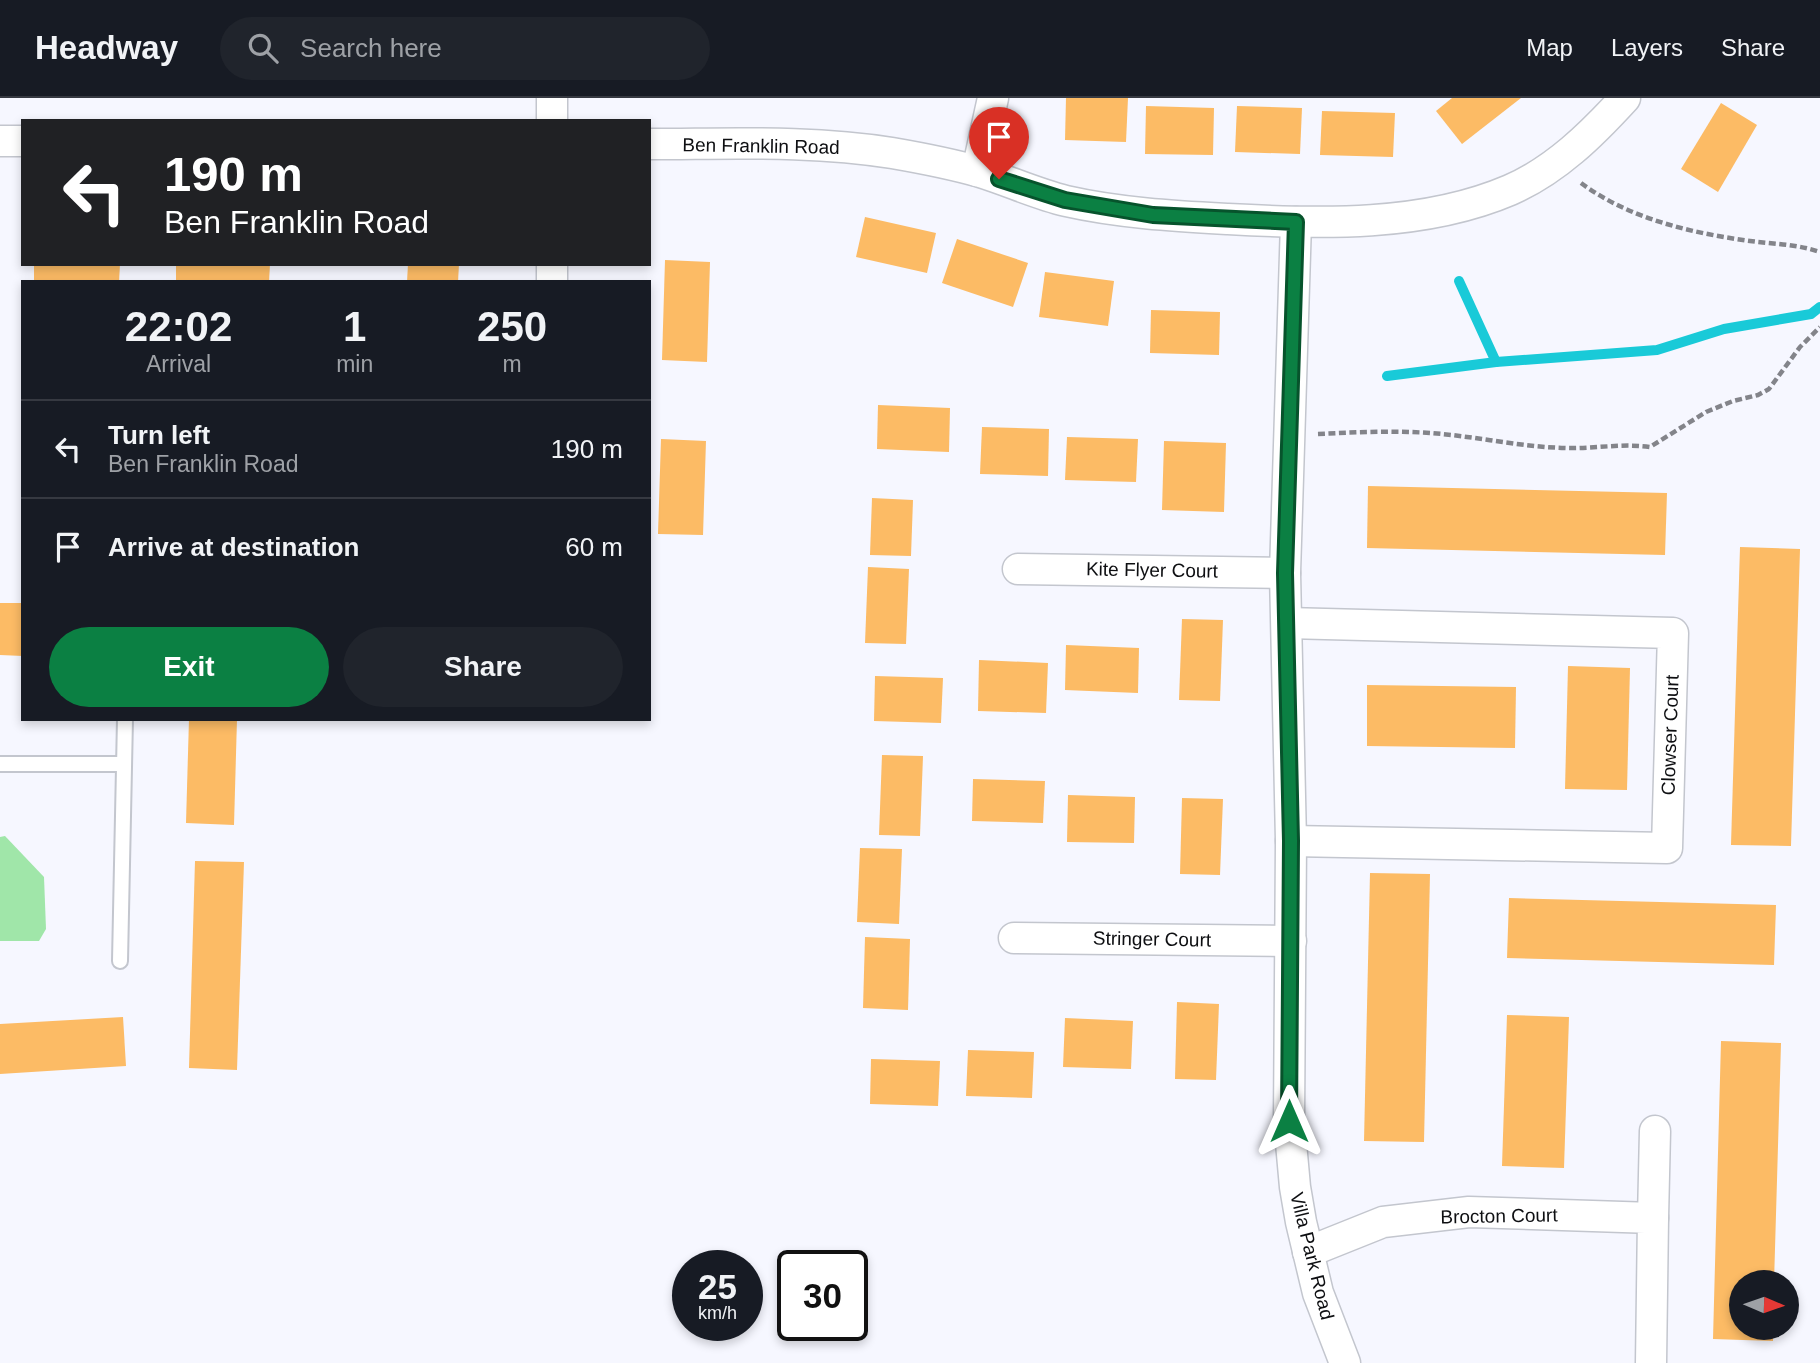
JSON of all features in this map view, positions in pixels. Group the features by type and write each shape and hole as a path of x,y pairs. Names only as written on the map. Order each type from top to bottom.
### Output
{"street":[{"path":"552,98 552,119"},
{"path":"977,171 993,98"},
{"name":"Ben Franklin Road","path":"651,144 805,144 891,153 977,171 1065,200 1153,215 1296,222 1424,216 1467,206 1510,190 1555,164 1594,132 1625,98"},
{"path":"0,141 21,141"},
{"name":"Villa Park Road","path":"1296,222 1285,573 1291,841 1289,1121 1294,1186 1308,1252 1318,1293 1345,1363"},
{"name":"Kite Flyer Court","path":"1018,569 1285,573"},
{"name":"Clowser Court","path":"1287,623 1673,633 1667,848 1291,841"},
{"name":"Stringer Court","path":"1014,938 1291,941"},
{"path":"1651,1363 1655,1131"},
{"name":"Brocton Court","path":"1308,1252 1383,1222 1469,1212 1653,1217"}],"lane":[{"path":"120,961 125,721"},
{"path":"0,764 124,764"}],"path":[{"path":"1555,164 1589,189 1647,218 1680,229 1749,241 1806,247 1820,252"},
{"path":"1290,435 1373,431 1438,434 1563,448 1626,444 1650,447 1706,412 1769,389 1800,347 1820,327"}],"green space":[{"path":"5,836 44,877 46,929 39,941 0,941 0,837"}],"building":[{"path":"1066,98 1128,98 1126,142 1065,140"},
{"path":"1452,98 1521,98 1462,144 1436,111"},
{"path":"1721,103 1757,125 1718,192 1681,169"},
{"path":"1146,106 1214,108 1213,155 1145,154"},
{"path":"1237,106 1302,108 1300,154 1235,152"},
{"path":"1322,111 1395,113 1393,157 1320,155"},
{"path":"865,217 936,233 927,273 856,257"},
{"path":"957,239 1028,263 1013,307 942,283"},
{"path":"665,260 710,262 707,362 662,360"},
{"path":"34,266 120,266 119,280 34,280"},
{"path":"176,266 270,266 269,280 176,280"},
{"path":"408,266 459,266 458,280 407,280"},
{"path":"1045,272 1114,281 1108,326 1039,317"},
{"path":"1151,310 1220,312 1219,355 1150,353"},
{"path":"878,405 950,408 949,452 877,449"},
{"path":"982,427 1049,429 1048,476 980,474"},
{"path":"1067,437 1138,439 1136,482 1065,480"},
{"path":"661,439 706,441 703,535 658,534"},
{"path":"1164,441 1226,443 1224,512 1162,510"},
{"path":"1368,486 1667,493 1665,555 1367,548"},
{"path":"872,498 913,500 911,556 870,555"},
{"path":"1740,547 1800,549 1791,846 1731,845"},
{"path":"868,567 909,569 906,644 865,643"},
{"path":"0,603 21,603 21,656 0,655"},
{"path":"1182,619 1223,620 1220,701 1179,700"},
{"path":"1066,645 1139,648 1138,693 1065,690"},
{"path":"979,660 1048,663 1046,713 978,711"},
{"path":"1568,666 1630,668 1627,790 1565,789"},
{"path":"875,676 943,678 941,723 874,721"},
{"path":"1367,685 1516,687 1515,748 1367,746"},
{"path":"189,721 237,721 234,825 186,823"},
{"path":"882,755 923,756 920,836 879,835"},
{"path":"973,779 1045,781 1043,823 972,821"},
{"path":"1068,795 1135,797 1134,843 1067,842"},
{"path":"1182,798 1223,799 1220,875 1180,874"},
{"path":"860,848 902,849 899,924 857,922"},
{"path":"195,861 244,862 237,1070 189,1068"},
{"path":"1370,873 1430,874 1424,1142 1364,1141"},
{"path":"1509,898 1776,905 1774,965 1507,958"},
{"path":"865,937 910,939 908,1010 863,1008"},
{"path":"1177,1002 1219,1004 1216,1080 1175,1079"},
{"path":"1507,1015 1569,1017 1564,1168 1502,1166"},
{"path":"123,1017 126,1066 0,1074 0,1024"},
{"path":"1065,1018 1133,1021 1131,1069 1063,1067"},
{"path":"1721,1041 1781,1043 1774,1270 1729,1270 1729,1340 1713,1339"},
{"path":"968,1050 1034,1052 1032,1098 966,1096"},
{"path":"871,1059 940,1061 938,1106 870,1104"}],"waterway":[{"path":"1459,281 1496,362"},
{"path":"1387,376 1496,362 1657,350 1724,329 1811,314 1820,307"}],"route":[{"path":"999,179 1065,200 1153,215 1296,222 1285,573 1291,841 1289,1121"}]}
